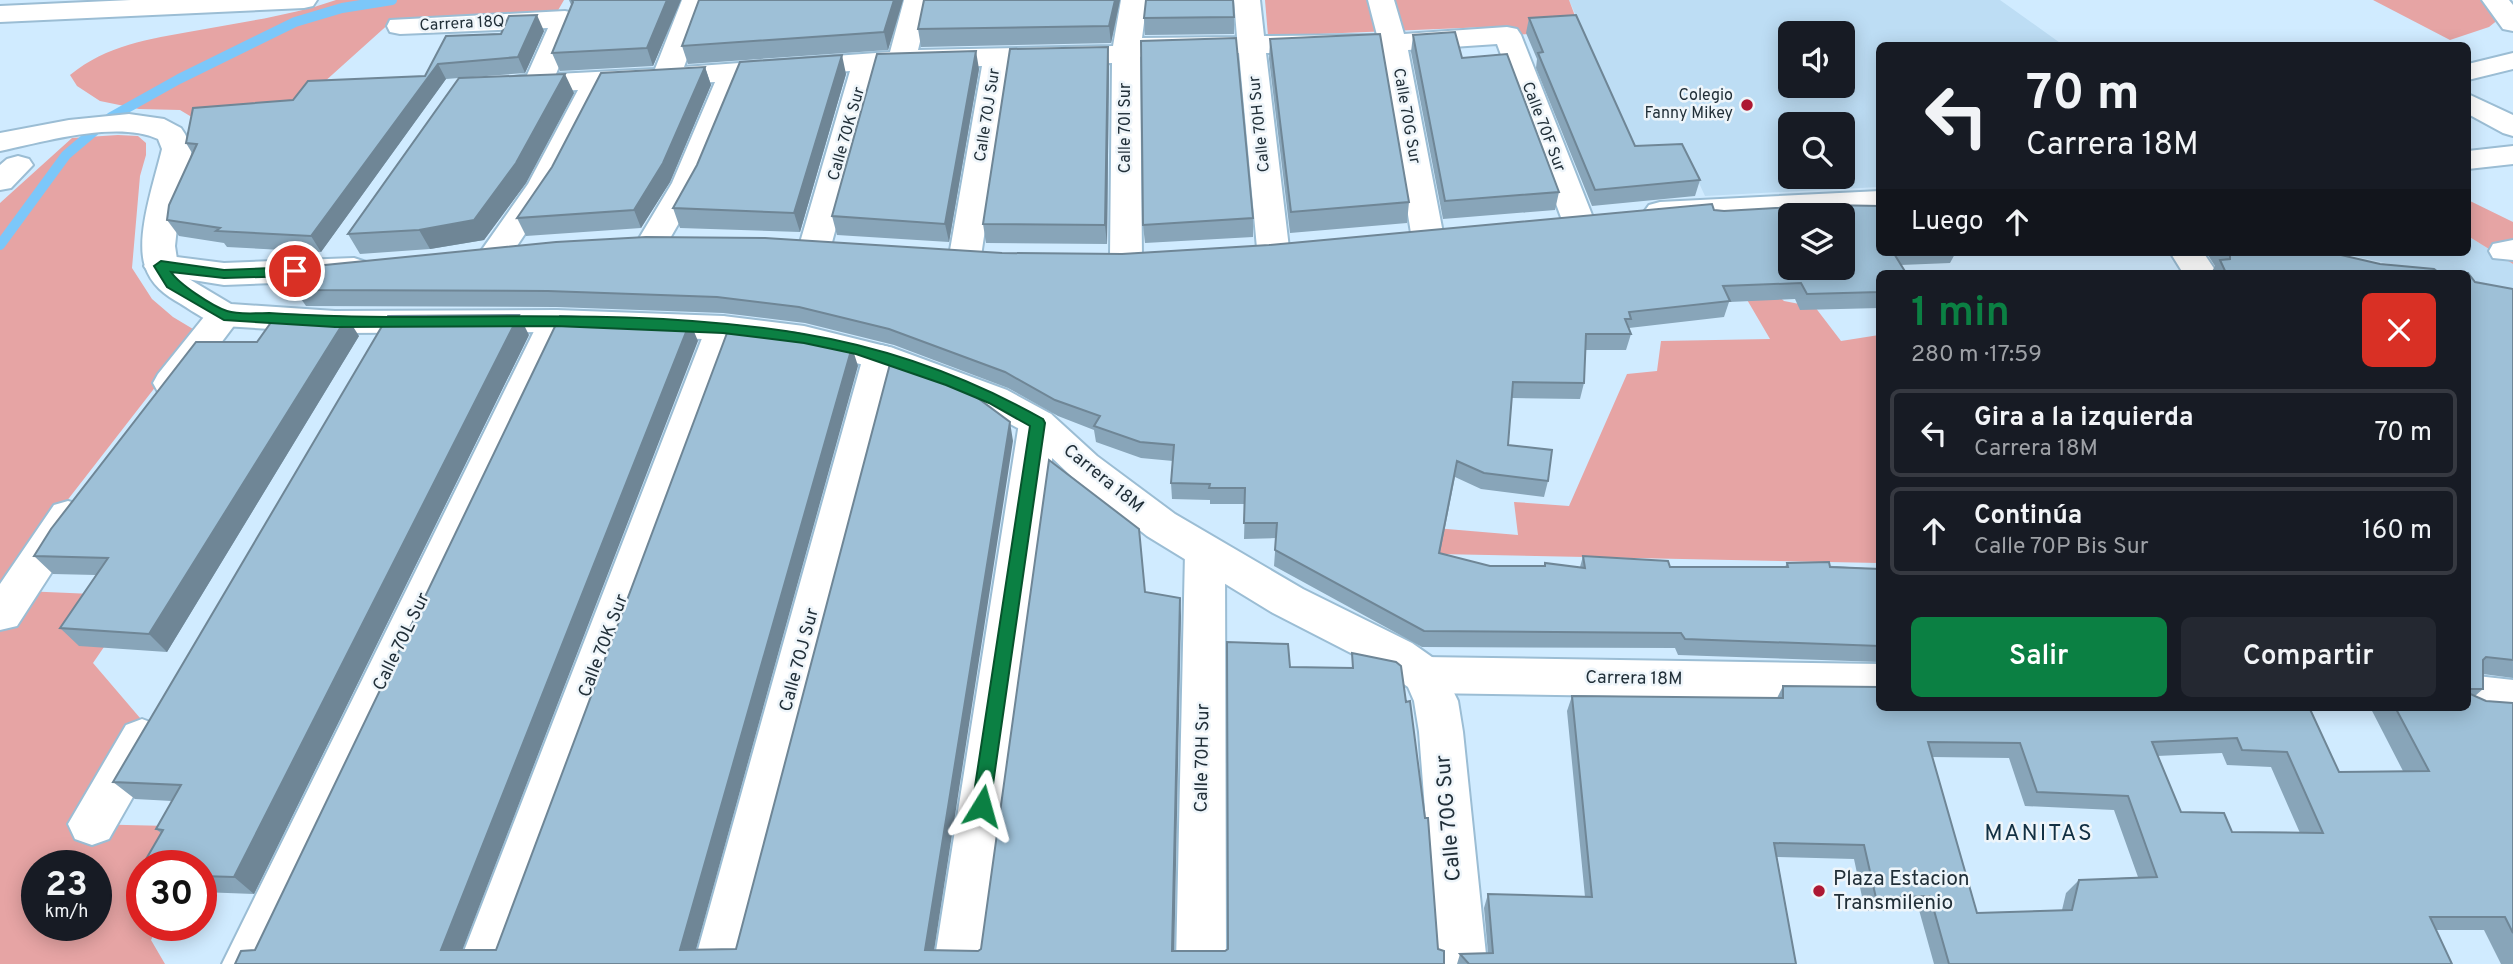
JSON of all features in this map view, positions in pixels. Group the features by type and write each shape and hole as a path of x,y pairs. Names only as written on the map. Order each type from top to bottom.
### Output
{"street":[{"path":"0,14 128,4 303,0"},
{"path":"666,77 695,0"},
{"path":"902,59 917,0"},
{"name":"Calle 70I Sur","path":"1125,256 1126,54 1134,0"},
{"name":"Calle 70H Sur","path":"1247,0 1273,248"},
{"name":"Calle 70G Sur","path":"1381,0 1393,43 1427,233"},
{"path":"2495,0 2513,23"},
{"name":"Carrera 18Q","path":"400,26 565,19 538,83"},
{"name":"Calle 70F Sur","path":"1393,43 1507,35 1593,218 1876,200"},
{"path":"484,86 666,77 902,59 1126,54 1139,46 1393,43"},
{"name":"Calle 70J Sur","path":"997,57 951,256 1000,256"},
{"path":"2471,71 2513,61"},
{"name":"Calle 70K Sur","path":"781,244 828,247 867,62"},
{"path":"692,241 641,241 687,183 733,72"},
{"path":"536,249 483,253 543,184 597,80"},
{"path":"2471,105 2513,127"},
{"path":"6,163 78,128 133,123 169,131 177,142 159,246 161,266 172,284 224,316 147,414"},
{"path":"2471,160 2513,155"},
{"path":"329,271 352,238"},
{"path":"161,266 224,274 390,266"},
{"name":"Carrera 18M","path":"224,316 268,320 556,321 723,328 804,338 881,357 994,399 1038,423 1116,492 1161,525 1319,618 1363,637 1424,675 1876,682"},
{"path":"366,357 387,321"},
{"name":"Calle 70L Sur","path":"247,964 556,321"},
{"name":"Calle 70K Sur","path":"484,964 723,328"},
{"name":"Calle 70J Sur","path":"719,964 881,357"},
{"path":"959,964 1038,423"},
{"path":"2,614 53,535 87,491"},
{"name":"Calle 70H Sur","path":"1201,964 1205,553"},
{"name":"Calle 70G Sur","path":"1424,675 1436,701 1441,732 1462,964"},
{"path":"2471,694 2513,699"},
{"path":"92,824 162,704"}],"shaded area":[{"path":"336,0 564,0 557,12 392,21 313,92 289,128 195,119 180,110 139,109 100,101 77,86 70,75 99,57 129,45 284,14"},
{"path":"1265,0 1569,0 1581,32 1507,35 1511,26 1268,36"},
{"name":"Colegio Fanny Mikey","path":"1569,0 2000,0 2059,42 1876,42 1876,187 1855,188 1855,112 1778,112 1778,189 1840,189 1705,196 1685,153 1637,156"},
{"path":"2373,0 2490,0 2504,15 2489,27 2450,40"},
{"path":"138,136 146,143 146,155 140,176 132,268 152,299 173,317 198,332 0,587 0,203 72,138"},
{"path":"2471,201 2513,222 2513,264 2471,238"},
{"path":"2471,238 2513,264 2513,289 2471,281 2471,270 2419,270 2353,256 2471,256"},
{"path":"1739,286 1768,286 1784,301 1815,307 1841,341 1876,335 1876,563 1438,554 1435,528 1518,535 1514,502 1569,506 1627,374 1657,371 1661,341 1770,339"},
{"path":"0,590 139,596 93,663 146,725 85,824 210,827 198,850 126,850 126,941 152,941 165,964 0,964"}],"building":[{"path":"572,0 667,0 647,48 552,53"},
{"path":"699,0 894,0 884,32 682,46"},
{"path":"924,0 1115,0 1109,26 918,29"},
{"path":"1146,0 1233,0 1234,17 1144,18"},
{"path":"537,15 518,57 438,64 311,236 216,231 220,228 167,220 169,205 197,144 186,143 193,108 293,100 308,81 425,76 446,36 501,34 509,16"},
{"path":"1576,15 1635,146 1682,144 1700,180 1595,190 1538,53 1543,52 1529,18"},
{"path":"1455,32 1462,58 1507,54 1559,192 1445,201 1413,35"},
{"path":"1380,34 1409,202 1291,212 1270,39"},
{"path":"1236,38 1253,218 1143,225 1141,41"},
{"path":"1108,47 1105,225 983,224 1010,49"},
{"path":"976,51 945,224 832,216 877,54"},
{"path":"842,55 794,213 673,208 697,165 740,62"},
{"path":"705,67 663,163 634,210 517,218 552,167 601,73"},
{"path":"565,74 516,163 474,220 419,230 348,234 459,78"},
{"path":"1712,204 1714,210 1724,211 1778,208 1778,280 1855,280 1855,206 1876,206 1876,256 1895,256 1904,270 1876,270 1876,292 1807,294 1801,283 1723,286 1730,301 1629,312 1631,319 1625,319 1631,334 1586,334 1584,383 1513,382 1508,445 1552,450 1548,481 1484,473 1457,461 1439,553 1490,566 1545,566 1545,563 1585,568 1583,556 1668,561 1670,567 1788,567 1787,563 1829,562 1830,567 1876,569 1876,646 1685,639 1681,633 1424,631 1275,550 1277,523 1244,523 1245,488 1209,488 1210,484 1171,483 1174,445 1140,442 1094,426 1100,416 1055,400 1005,372 889,329 799,307 717,297 548,291 295,290 305,267 556,242 646,237 765,238 1002,253 1122,254 1269,245"},
{"path":"2230,256 2345,256 2380,264 2435,270 2225,270 2220,260 2230,259"},
{"path":"2471,277 2475,282 2513,289 2513,660 2486,657 2483,660 2483,689 2471,689"},
{"path":"277,314 347,317 149,634 60,628 108,558 34,556 51,529 196,342 257,342"},
{"path":"519,315 234,877 217,876 217,850 151,850 163,830 156,829 181,785 113,782 388,316"},
{"path":"560,316 690,322 441,950 496,950 730,325 797,333 852,347 680,950 736,949 891,360 960,385 1010,422 925,950 981,949 1049,460 1139,529 1145,592 1180,598 1172,951 1228,949 1227,642 1288,644 1290,667 1353,668 1352,653 1396,662 1401,666 1406,702 1410,701 1425,818 1428,818 1438,949 1444,951 1444,964 235,964 241,951 255,950"},
{"path":"1783,686 1876,687 1876,711 2311,711 2339,772 2429,771 2397,711 2471,711 2471,694 2486,701 2513,703 2513,933 2505,917 2430,917 2452,964 1949,964 1930,896 1876,898 1864,845 1774,843 1796,964 1469,964 1460,954 1493,953 1488,894 1592,897 1572,696 1783,698","holes":["2237,738 2242,750 2287,752 2323,833 2232,832 2224,813 2181,812 2152,742","1928,742 2020,743 2037,792 2128,796 2157,877 2079,880 2072,910 1977,913"]}],"waterway":[{"path":"0,245 66,155 111,117 179,79 295,22 342,8 392,0"}],"place":[{"name":"Colegio Fanny Mikey","path":"1747,105"},
{"name":"Plaza Estacion Transmilenio","path":"1819,891"}],"district":[{"name":"MANITAS","path":"2039,834"}],"route":[{"path":"295,271 224,274 161,266 172,284 224,316 335,322 556,321 723,328 804,338 859,350 951,381 994,399 1038,423 982,806"}]}
